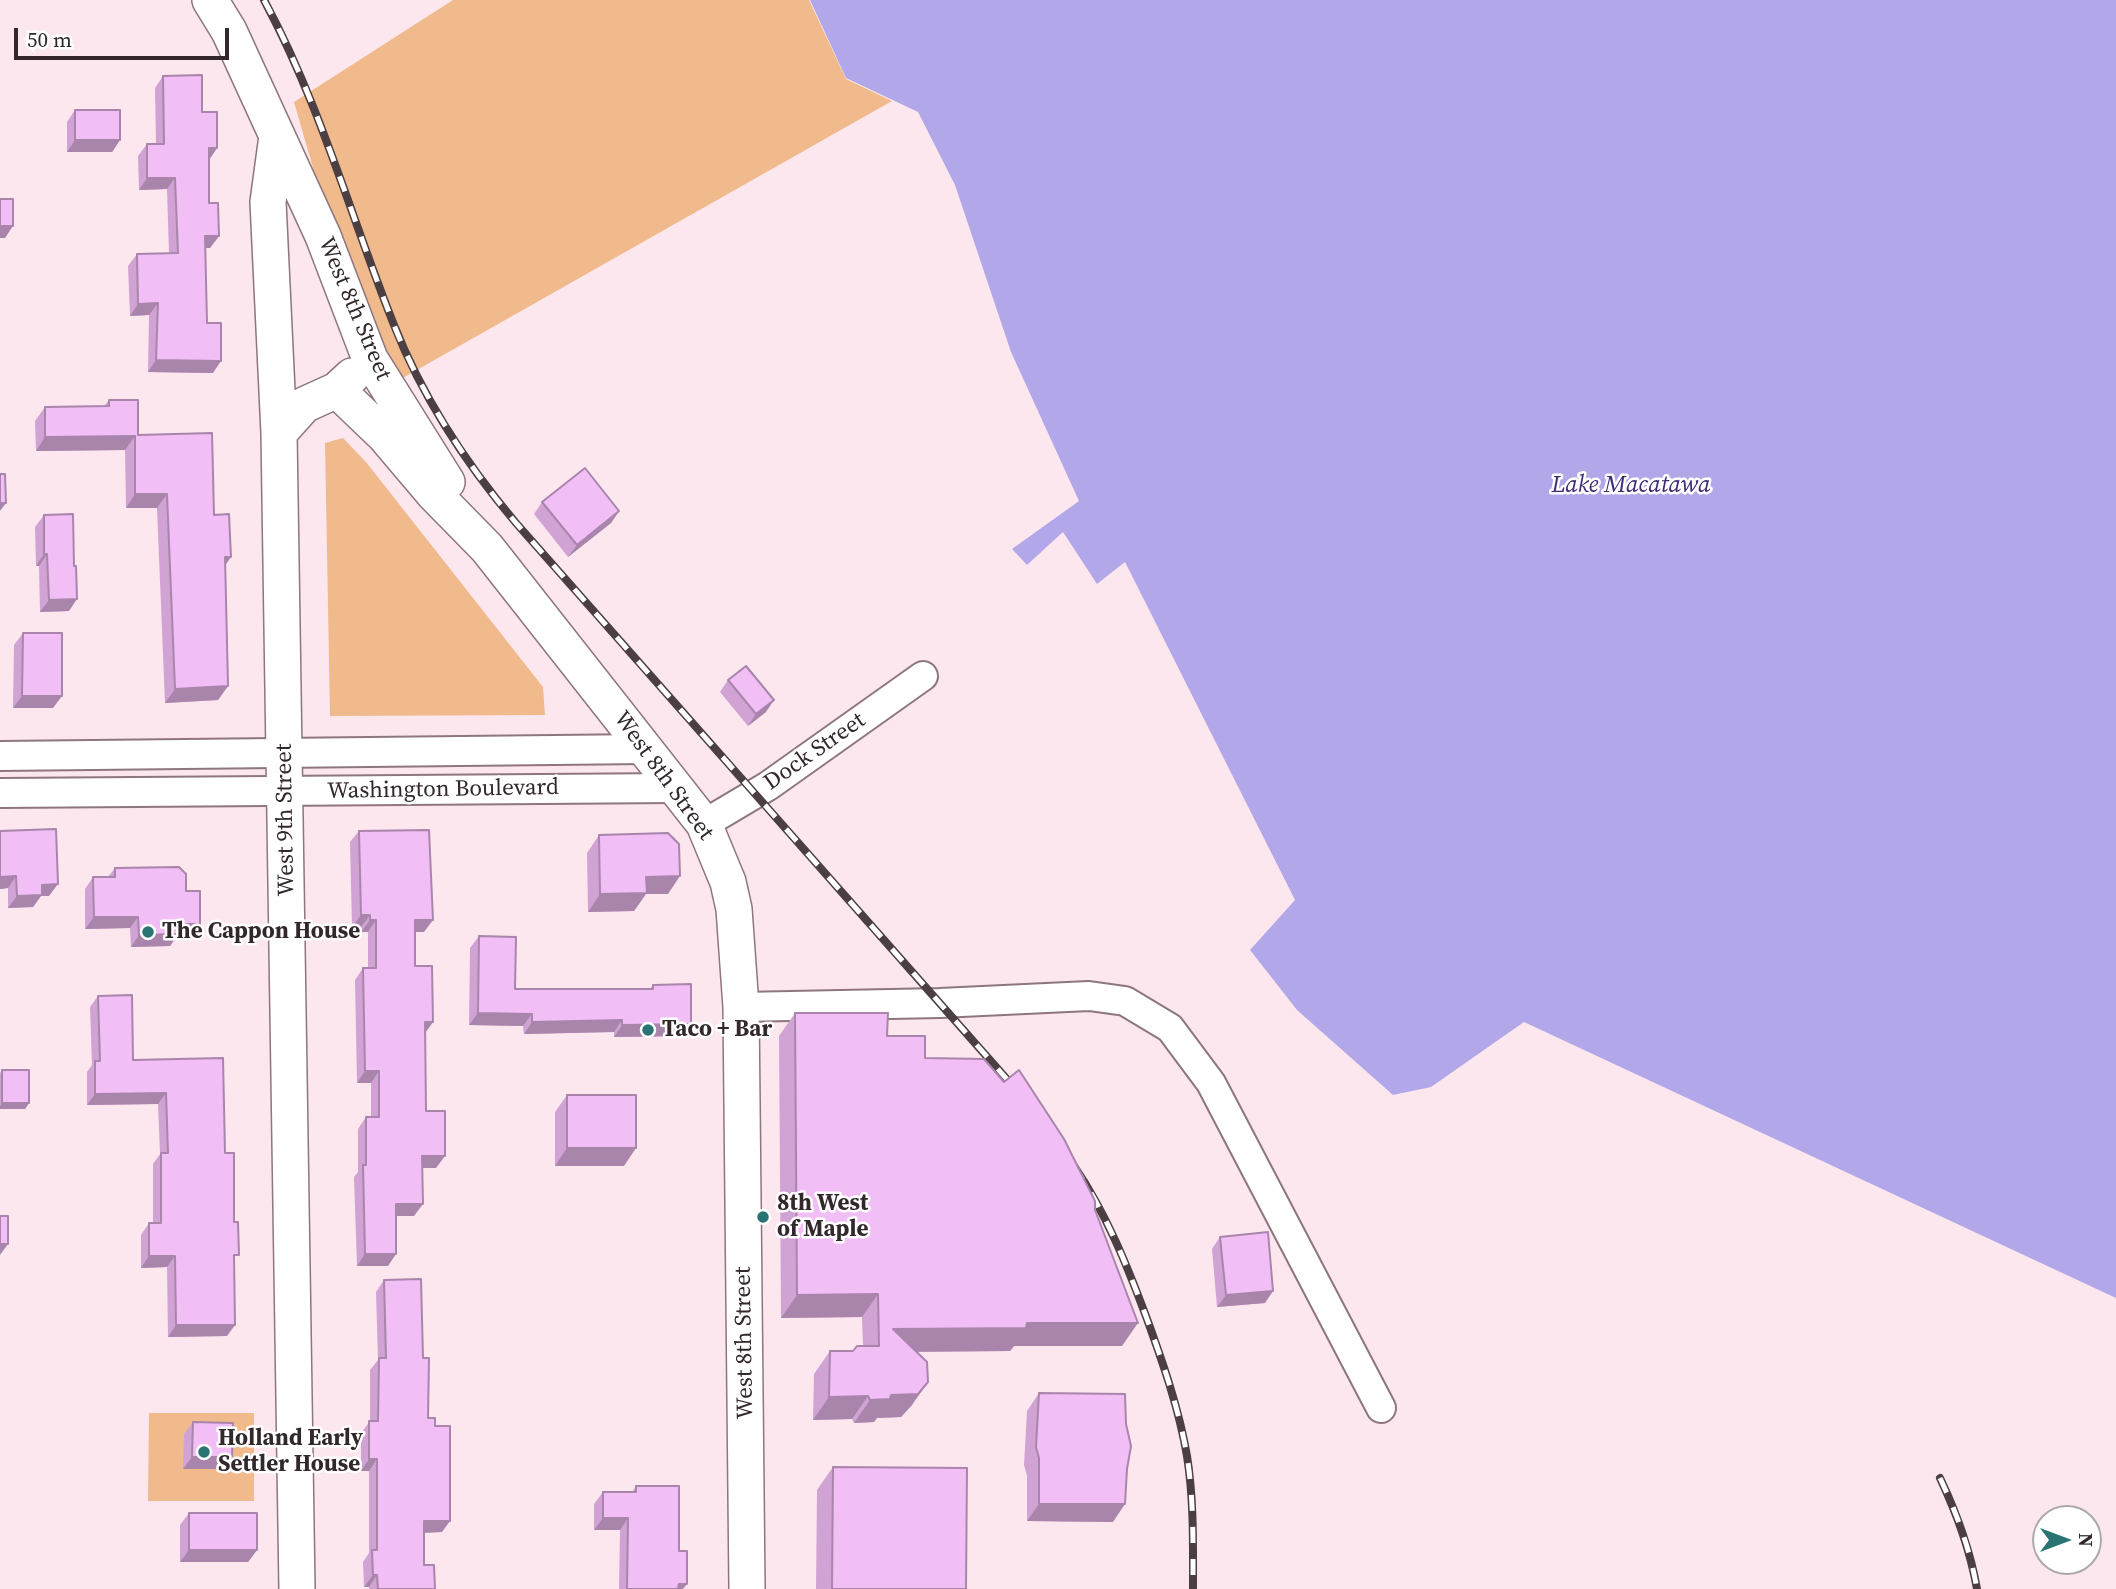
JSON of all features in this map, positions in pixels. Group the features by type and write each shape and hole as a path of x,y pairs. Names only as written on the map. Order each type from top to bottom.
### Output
{"street":[{"name":"West 8th Street","path":"209,0 229,32 323,236 370,359 487,548"},
{"name":"West 9th Street","path":"276,136 268,202 279,433 296,1589"},
{"path":"279,433 304,405 337,390 370,359"},
{"name":"West 8th Street","path":"337,390 384,435 434,494 487,548 704,824 728,883 734,909 741,1006 747,1589"},
{"name":"Dock Street","path":"704,824 768,786 923,676"},
{"name":"Washington Boulevard","path":"0,756 646,749"},
{"name":"Washington Boulevard","path":"0,793 676,788"},
{"path":"741,1006 940,1003 1089,996 1125,1000 1170,1028 1211,1083 1381,1408"}],"shaded area":[{"path":"453,0 809,0 846,79 892,101 401,379 364,312 326,213 294,102"},
{"path":"343,438 366,462 543,687 545,715 330,716 325,443"},
{"path":"149,1413 254,1413 254,1501 148,1501"}],"water":[{"name":"Lake Macatawa","path":"810,0 2116,0 2116,1298 1524,1022 1431,1087 1393,1095 1297,1010 1250,950 1295,900 1125,562 1097,584 1063,532 1027,565 1012,549 1079,501 1011,352 955,185 918,112 846,78"}],"building":[{"path":"202,75 202,112 217,112 217,148 209,148 209,203 218,203 219,236 205,236 207,323 221,323 221,361 156,360 158,303 138,304 137,254 178,253 175,178 147,178 147,144 164,144 163,76"},
{"path":"75,110 120,110 120,140 75,140"},
{"path":"0,199 13,199 13,226 0,226"},
{"path":"109,400 138,400 138,435 212,433 214,515 229,514 231,557 225,557 228,686 175,689 167,494 135,494 135,436 45,437 45,407 109,406"},
{"path":"585,468 619,511 577,545 542,502"},
{"path":"0,474 5,474 6,503 0,503"},
{"path":"73,514 77,599 49,600 47,554 44,554 44,515"},
{"path":"23,633 62,633 62,696 22,696"},
{"path":"746,666 774,700 756,714 728,680"},
{"path":"56,829 58,884 42,885 42,895 17,896 16,876 0,877 0,831"},
{"path":"429,830 433,920 415,920 415,966 432,966 433,1022 425,1022 426,1111 445,1111 445,1156 422,1156 423,1204 396,1204 396,1254 365,1254 363,1165 366,1165 366,1117 379,1117 379,1071 365,1071 363,968 376,968 376,920 370,920 370,915 361,915 359,831"},
{"path":"668,833 679,844 680,876 646,877 647,893 600,894 599,835"},
{"path":"179,867 186,874 186,891 200,891 200,924 178,924 178,934 139,935 138,917 94,917 93,877 115,877 115,868"},
{"path":"479,936 516,937 515,989 653,989 653,985 691,984 691,1024 622,1025 622,1020 532,1022 532,1014 478,1013"},
{"path":"132,995 133,1060 223,1058 225,1153 234,1153 234,1222 238,1222 239,1255 234,1255 235,1325 176,1325 175,1256 149,1256 149,1223 161,1223 161,1153 168,1153 166,1093 95,1094 95,1061 100,1061 98,996"},
{"path":"795,1013 888,1013 887,1036 925,1036 925,1058 984,1059 1004,1082 1019,1070 1064,1139 1095,1201 1095,1210 1138,1323 1027,1323 1026,1328 893,1329 927,1362 928,1382 918,1394 891,1395 890,1399 870,1400 868,1396 829,1397 830,1351 853,1351 857,1346 879,1346 878,1294 797,1295"},
{"path":"2,1070 29,1070 29,1103 2,1103"},
{"path":"567,1095 636,1095 636,1148 567,1148"},
{"path":"0,1216 8,1216 8,1244 0,1244"},
{"path":"1268,1232 1273,1291 1226,1295 1220,1237"},
{"path":"421,1279 423,1358 429,1358 428,1418 435,1418 435,1426 450,1426 450,1521 424,1521 424,1565 434,1565 435,1589 378,1589 377,1575 373,1575 372,1550 377,1550 377,1459 369,1459 369,1421 378,1421 379,1358 386,1358 384,1280"},
{"path":"1039,1393 1125,1394 1126,1424 1131,1446 1125,1504 1039,1504 1039,1458 1036,1447"},
{"path":"193,1422 233,1423 232,1457 192,1457"},
{"path":"833,1467 967,1468 966,1589 832,1589"},
{"path":"636,1486 679,1486 679,1551 687,1551 687,1584 679,1584 678,1589 627,1589 628,1518 603,1518 603,1492 636,1492"},
{"path":"189,1513 257,1513 257,1550 189,1550"}],"railway":[{"path":"264,0 302,79 405,352 432,404 463,454 516,523 1019,1093"},
{"path":"1074,1166 1096,1202 1124,1259 1165,1369 1175,1404 1184,1438 1191,1489 1193,1589"},
{"path":"1940,1478 1962,1532 1977,1589"}],"place":[{"name":"The Cappon House","path":"148,932"},
{"name":"Taco + Bar","path":"648,1030"},
{"name":"8th West of Maple","path":"763,1217"},
{"name":"Holland Early Settler House","path":"204,1452"}]}
